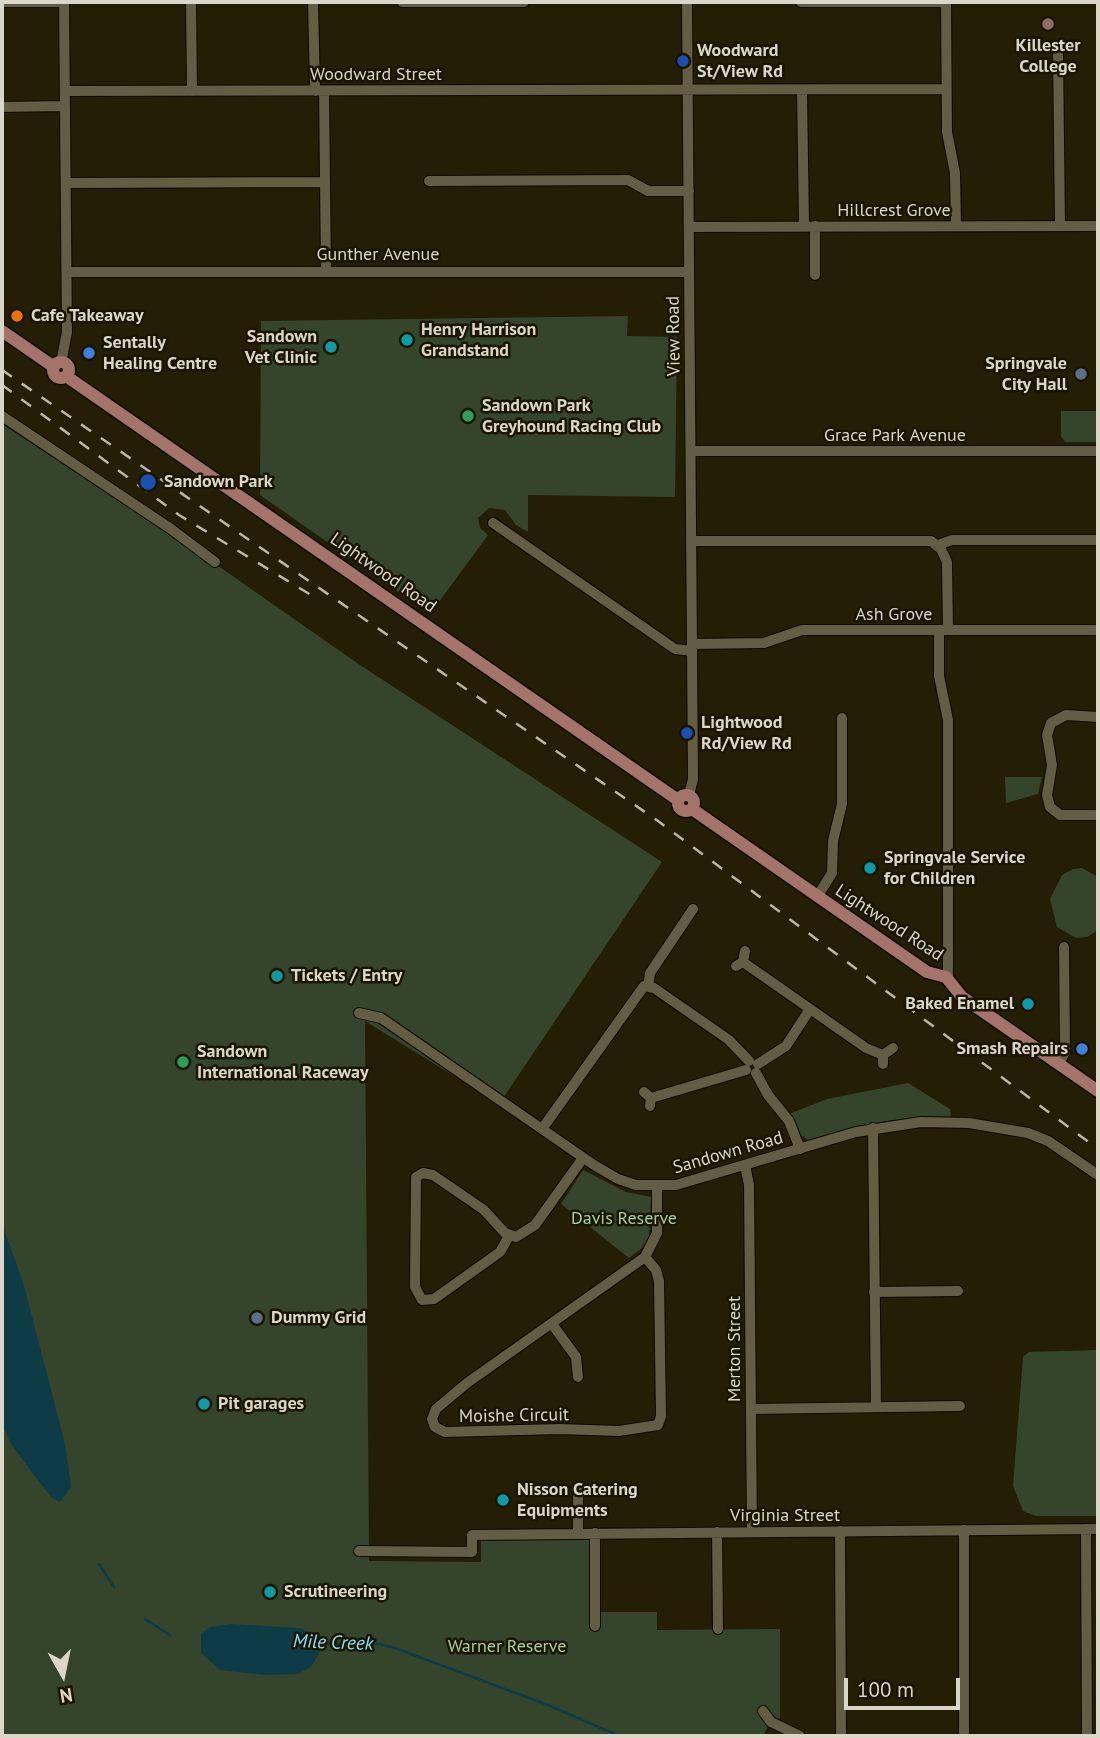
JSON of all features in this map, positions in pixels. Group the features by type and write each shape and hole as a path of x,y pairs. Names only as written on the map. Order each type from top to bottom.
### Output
{"main road":[{"path":"2,331 58,365"},
{"name":"Lightwood Road","path":"58,365 68,369 66,376 686,801 817,897 926,972 948,979 953,989 962,997 1098,1091"}],"street":[{"path":"2,2 64,2 67,332 58,365"},
{"path":"191,2 192,91"},
{"path":"313,2 324,182 326,271"},
{"path":"402,2 524,2"},
{"name":"View Road","path":"686,801 693,779 687,2"},
{"path":"801,2 946,2 946,89 957,226"},
{"path":"1058,51 1060,226"},
{"name":"Woodward Street","path":"65,91 946,89"},
{"path":"802,90 809,226 815,275"},
{"path":"2,107 65,106"},
{"path":"429,181 628,180 648,191 689,191"},
{"path":"67,183 324,182"},
{"name":"Hillcrest Grove","path":"689,226 1098,226"},
{"name":"Gunther Avenue","path":"67,272 689,272"},
{"path":"2,416 215,562"},
{"name":"Grace Park Avenue","path":"692,452 1098,451"},
{"path":"494,523 675,649 692,647"},
{"path":"691,541 927,540 938,545 948,566 939,676 948,720 948,979"},
{"path":"938,545 952,540 1098,540"},
{"name":"Ash Grove","path":"692,647 764,643 798,631 1098,630"},
{"path":"1098,717 1066,715 1051,723 1047,733 1052,765 1047,795 1050,807 1059,816 1098,815"},
{"path":"817,897 832,873 833,841 842,804 842,718"},
{"path":"542,1129 638,991 648,986 652,970 693,909"},
{"path":"1059,1064 1065,1052 1064,947"},
{"path":"746,951 740,964 883,1060 893,1048"},
{"path":"648,986 738,1046 768,1095 787,1118 800,1149"},
{"path":"648,1099 752,1067 786,1046 810,1009"},
{"name":"Sandown Road","path":"359,1013 381,1018 583,1158 618,1179 657,1187 685,1183 873,1128 936,1122 1004,1128 1049,1142 1098,1175"},
{"path":"873,1128 876,1407"},
{"path":"509,1236 502,1250 489,1260 434,1299 421,1300 415,1287 416,1177 423,1173 433,1175 484,1210 509,1236 519,1236 535,1225 583,1158"},
{"name":"Merton Street","path":"746,1165 749,1185 751,1532"},
{"path":"645,1257 657,1233 657,1187"},
{"name":"Moishe Circuit","path":"645,1257 656,1270 659,1281 661,1416 658,1425 620,1431 559,1429 445,1433 435,1427 432,1419 436,1409 519,1345 645,1257"},
{"path":"874,1292 958,1291"},
{"path":"552,1324 576,1357 578,1377"},
{"path":"751,1409 960,1406"},
{"path":"578,1491 578,1533"},
{"path":"1086,1529 1087,1736"},
{"name":"Virginia Street","path":"359,1551 472,1552 472,1535 1098,1529"},
{"path":"964,1530 964,1736"},
{"path":"840,1531 841,1736"},
{"path":"717,1532 718,1629"},
{"path":"595,1533 596,1626"},
{"path":"763,1711 771,1722 800,1736"}],"green space":[{"name":"Sandown Park Greyhound Racing Club","path":"628,316 627,336 677,337 675,497 528,495 528,532 516,525 505,510 489,508 478,518 480,528 488,535 430,614 260,495 261,321"},
{"path":"1061,411 1098,411 1098,442 1065,442 1061,436"},
{"name":"Sandown International Raceway","path":"2,424 201,554 360,665 662,862 499,1104 365,1021 369,1561 481,1562 481,1539 591,1538 592,1612 657,1612 657,1630 780,1629 780,1718 768,1726 763,1736 2,1736"},
{"path":"1005,777 1042,777 1038,794 1006,803"},
{"path":"1082,868 1098,877 1098,930 1087,937 1076,938 1057,927 1050,899 1062,875"},
{"path":"908,1083 950,1109 951,1117 886,1121 808,1140 798,1133 789,1114 827,1099"},
{"name":"Davis Reserve","path":"583,1170 626,1192 651,1197 649,1237 642,1248 629,1258 561,1204"},
{"path":"1098,1350 1098,1516 1036,1516 1023,1511 1013,1486 1023,1357 1029,1352"}],"water":[{"path":"2,1224 23,1282 65,1444 71,1487 60,1502 52,1498 37,1479 11,1444 2,1425"},
{"path":"231,1624 300,1628 319,1637 321,1650 311,1667 298,1674 265,1675 220,1670 201,1653 201,1634 210,1627"}],"waterway":[{"name":"Mile Creek","path":"99,1564 114,1587"},
{"name":"Mile Creek","path":"145,1619 170,1635"},
{"name":"Mile Creek","path":"321,1643 380,1644 395,1648 548,1705 619,1736"}],"railway":[{"path":"2,370 658,821 1098,1149"},
{"path":"2,385 179,515 311,595"}],"place":[{"name":"Killester College","path":"1048,24"},
{"name":"Woodward St/View Rd","path":"683,61"},
{"name":"Cafe Takeaway","path":"17,316"},
{"name":"Henry Harrison Grandstand","path":"407,340"},
{"name":"Sandown Vet Clinic","path":"331,347"},
{"name":"Sentally Healing Centre","path":"89,353"},
{"name":"Springvale City Hall","path":"1081,374"},
{"name":"Sandown Park Greyhound Racing Club","path":"468,416"},
{"name":"Sandown Park","path":"148,482"},
{"name":"Lightwood Rd/View Rd","path":"687,733"},
{"name":"Springvale Service for Children","path":"870,868"},
{"name":"Tickets / Entry","path":"277,976"},
{"name":"Baked Enamel","path":"1028,1004"},
{"name":"Smash Repairs","path":"1082,1049"},
{"name":"Sandown International Raceway","path":"183,1062"},
{"name":"Dummy Grid","path":"257,1318"},
{"name":"Pit garages","path":"204,1404"},
{"name":"Nisson Catering Equipments","path":"503,1500"},
{"name":"Scrutineering","path":"270,1592"}],"park label":[{"name":"Warner Reserve","path":"507,1647"}]}
